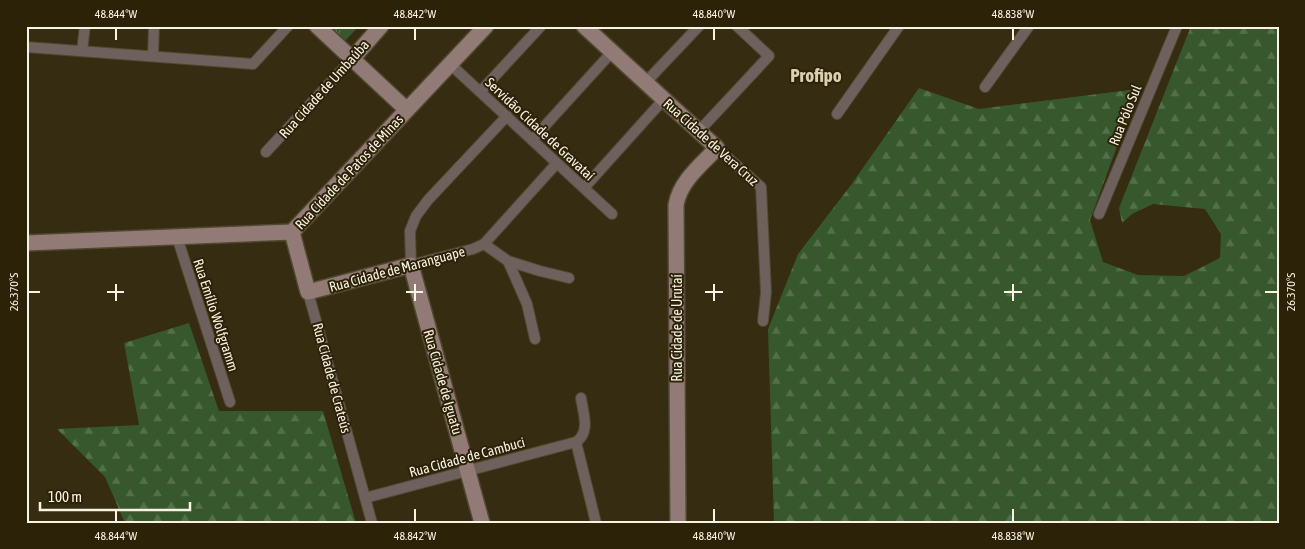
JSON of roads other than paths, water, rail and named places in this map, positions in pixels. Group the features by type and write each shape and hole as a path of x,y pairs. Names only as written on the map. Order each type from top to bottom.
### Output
{"street":[{"path":"82,51 85,26"},
{"path":"153,56 154,26"},
{"path":"26,47 253,64 288,26"},
{"path":"317,26 407,110"},
{"name":"Rua Cidade de Umbaúba","path":"266,152 381,26"},
{"name":"Rua Cidade de Patos de Minas","path":"26,243 292,232 486,26"},
{"path":"480,92 541,26"},
{"name":"Rua Cidade de Vera Cruz","path":"584,26 761,187 766,292 763,321"},
{"path":"646,82 699,26"},
{"path":"699,131 769,56 738,26"},
{"path":"837,114 900,26"},
{"path":"986,87 1029,26"},
{"name":"Rua Pólo Sul","path":"1099,214 1177,26"},
{"path":"532,140 612,52"},
{"name":"Servidão Cidade de Gravataí","path":"450,64 612,214"},
{"path":"584,188 664,99"},
{"name":"Rua Cidade de Iguatu","path":"482,523 411,265 409,240 412,223 421,208 507,116"},
{"name":"Rua Cidade de Urutaí","path":"678,523 676,205 678,194 683,185 717,148"},
{"path":"557,163 484,244 508,260 532,269 569,278"},
{"name":"Rua Cidade de Crateús","path":"292,232 372,523"},
{"name":"Rua Emílio Wolfgramm","path":"177,237 230,402"},
{"name":"Rua Cidade de Maranguape","path":"308,292 473,249 484,244"},
{"path":"508,260 528,304 535,339"},
{"path":"581,398 586,427 584,434 576,442 596,523"},
{"name":"Rua Cidade de Cambuci","path":"366,498 576,442"}],"district":[{"name":"Profipo","path":"816,75"}]}
